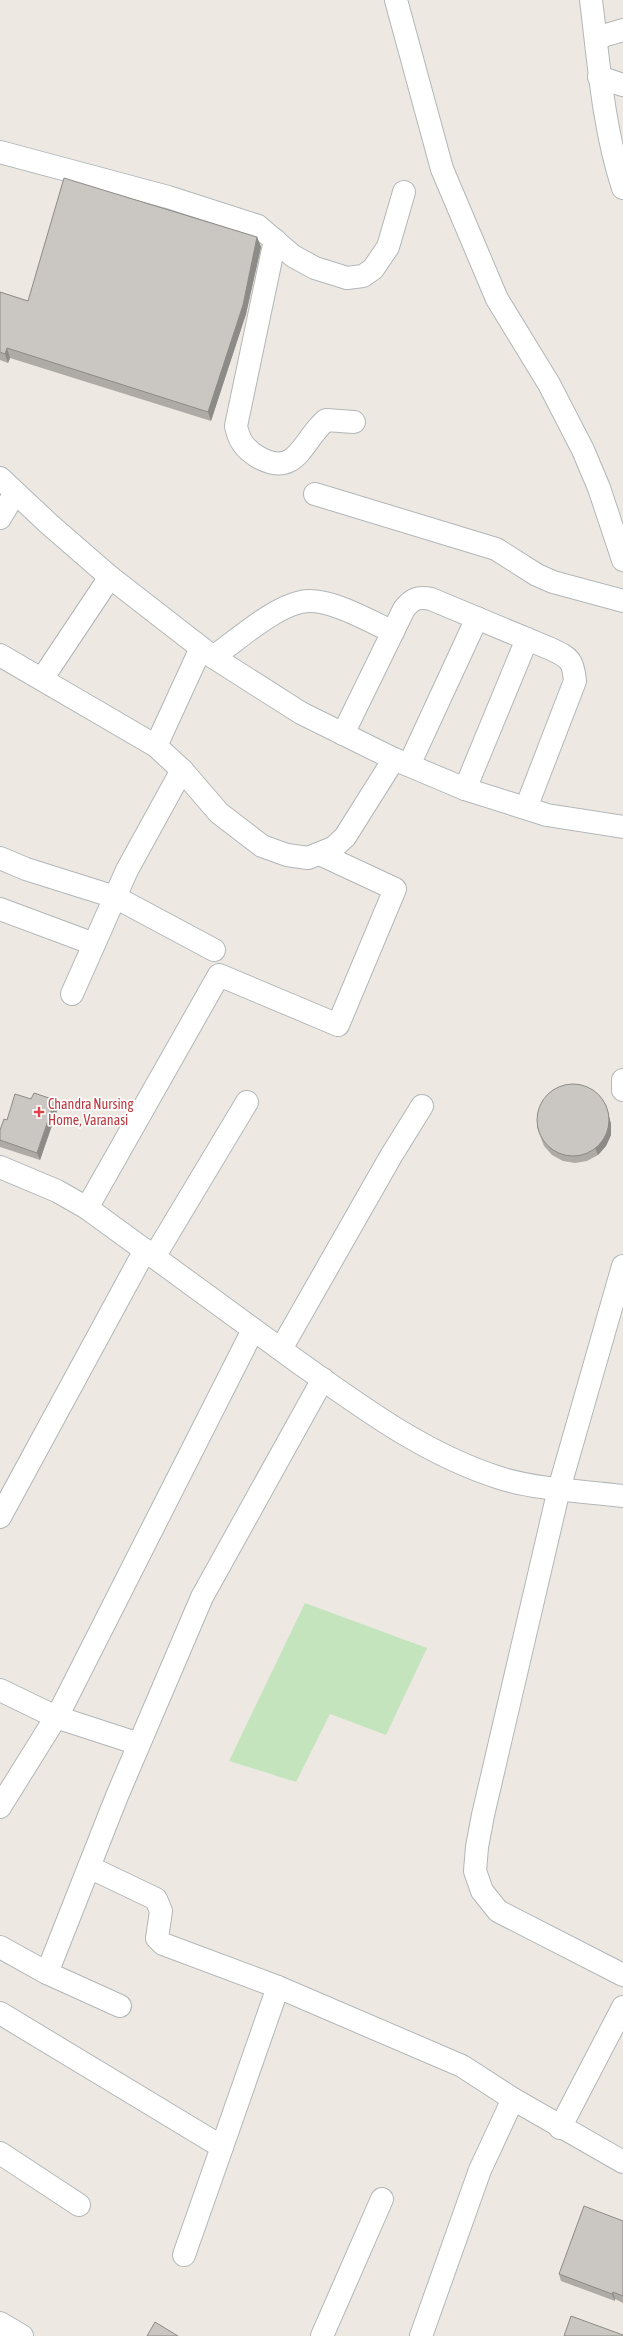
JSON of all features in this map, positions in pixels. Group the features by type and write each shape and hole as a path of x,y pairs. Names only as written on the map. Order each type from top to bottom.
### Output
{"street":[{"path":"396,0 442,169 497,299 549,384 583,450 602,495 623,560"},
{"path":"591,0 599,76 614,159 623,188"},
{"path":"596,38 623,30"},
{"path":"599,76 623,85"},
{"path":"0,152 198,207 258,226 293,256 315,268 347,278 363,276 373,269 388,248 404,192"},
{"path":"275,240 236,426 239,440 249,452 265,461 279,464 292,461 300,454 317,428 326,420 354,422"},
{"path":"0,478 110,577 207,652 301,713 402,762 465,789 548,815 623,827"},
{"path":"0,518 15,493"},
{"path":"315,494 496,549 548,580 623,601"},
{"path":"42,679 110,577"},
{"path":"343,734 404,610 411,601 421,597 477,618 568,657 573,667 575,681 526,808"},
{"path":"156,746 207,652 284,607 302,601 318,602 344,610 393,632"},
{"path":"0,655 156,746 182,770 219,813 262,846 287,855 308,858 322,854 345,837 402,762 477,618"},
{"path":"465,789 527,639"},
{"path":"72,994 145,834 182,770"},
{"path":"87,1208 219,976 338,1025 395,889 322,854"},
{"path":"0,858 26,869 115,897 214,950"},
{"path":"0,909 94,944"},
{"path":"623,1080 623,1090"},
{"path":"0,1517 150,1254 247,1102"},
{"path":"281,1349 391,1156 422,1106"},
{"path":"0,1167 57,1191 87,1208 253,1330 400,1433 444,1456 501,1478 559,1489 623,1496"},
{"path":"623,1266 559,1489 483,1815 476,1847 475,1871 482,1891 498,1911 623,1975"},
{"path":"0,1807 56,1717 253,1330"},
{"path":"47,1972 139,1744 202,1597 323,1379"},
{"path":"0,1690 56,1717 139,1744"},
{"path":"88,1868 156,1899 161,1911 158,1938 163,1944 278,1987 462,2066 560,2128 623,2162"},
{"path":"0,1947 47,1972 120,2006"},
{"path":"184,2255 278,1987"},
{"path":"560,2128 623,2007"},
{"path":"0,2013 222,2147"},
{"path":"421,2336 480,2170 513,2099"},
{"path":"0,2153 79,2205"},
{"path":"322,2336 382,2198"},
{"path":"0,2323 22,2336"}],"green space":[{"path":"305,1603 427,1648 386,1735 330,1714 296,1782 229,1761"}],"building":[{"path":"64,178 257,237 243,305 208,412 7,348 5,354 0,352 0,292 28,301"},
{"path":"573,1084 593,1090 603,1100 609,1120 603,1140 593,1150 573,1156 553,1150 543,1140 537,1120 543,1100 553,1090"},
{"path":"34,1093 55,1100 37,1153 0,1140 0,1130 4,1119 7,1120 15,1094 31,1099"},
{"path":"584,2206 623,2221 623,2296 613,2292 612,2294 559,2274"},
{"path":"571,2316 623,2335 623,2336 564,2336"},
{"path":"155,2322 178,2336 147,2336"}],"place":[{"name":"Chandra Nursing Home, Varanasi","path":"39,1112"}]}
